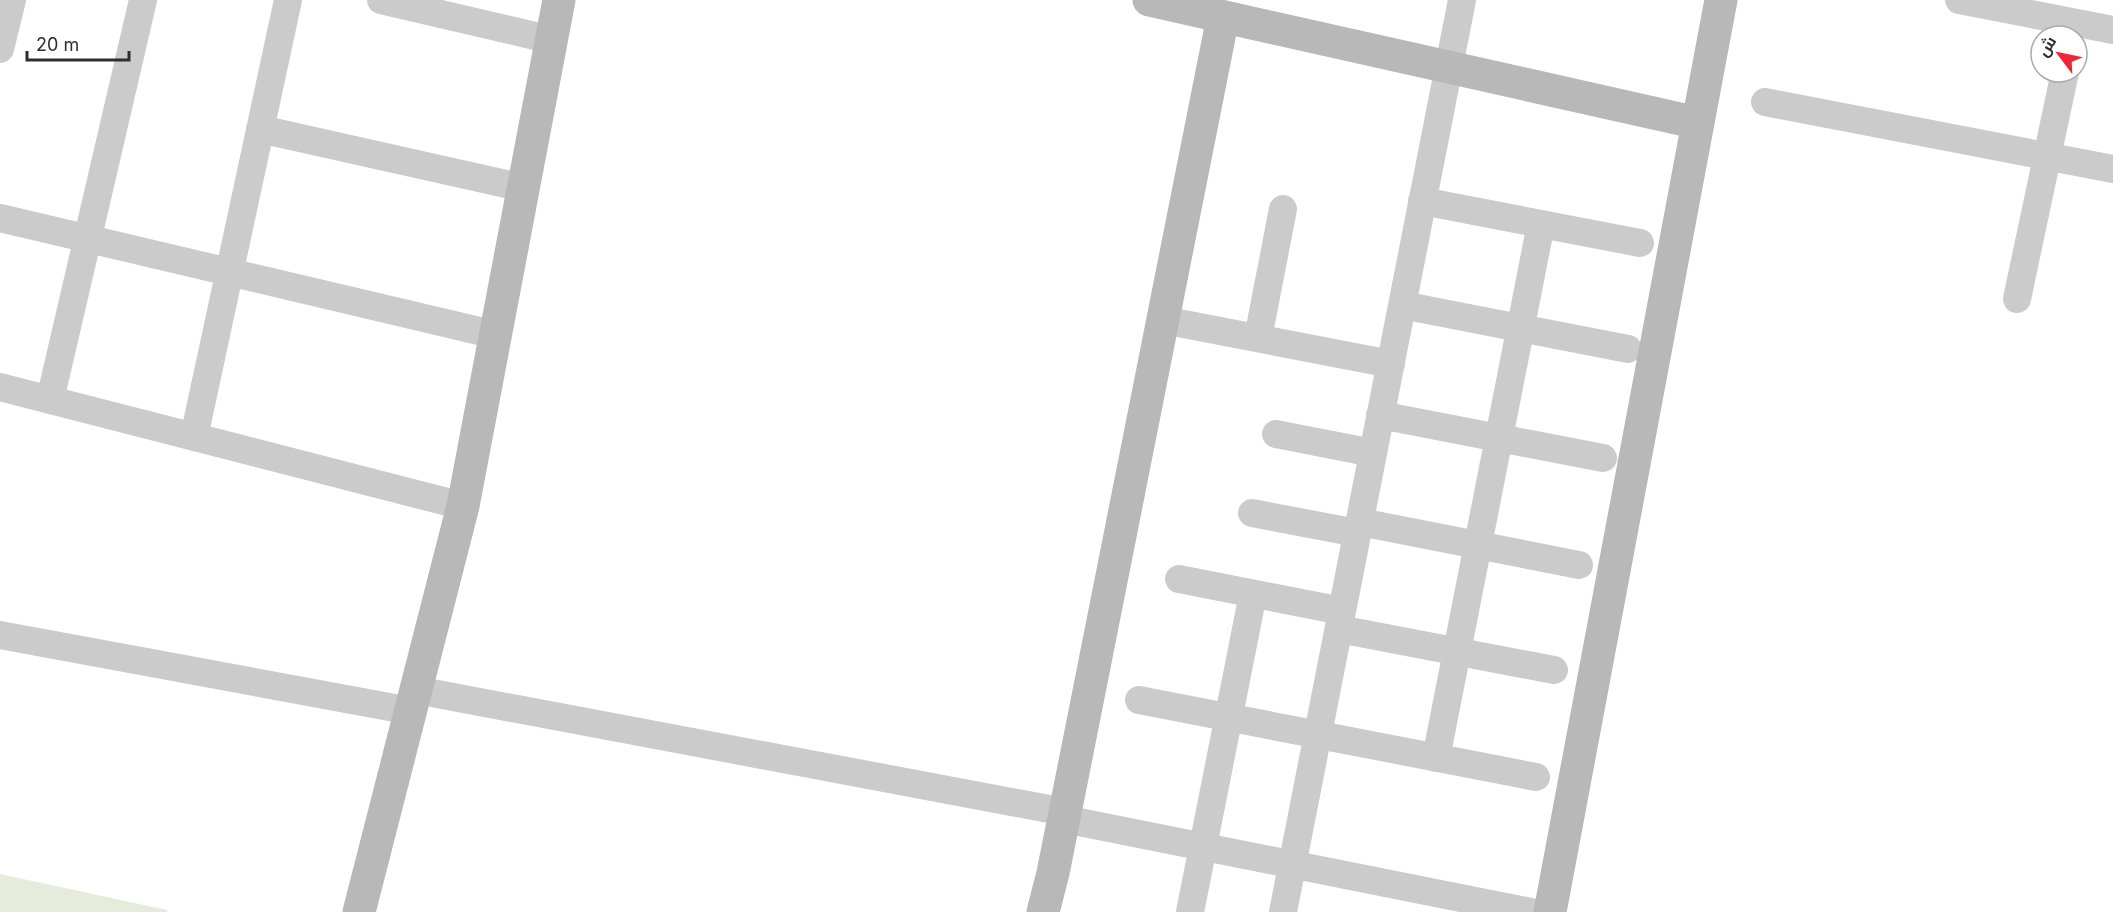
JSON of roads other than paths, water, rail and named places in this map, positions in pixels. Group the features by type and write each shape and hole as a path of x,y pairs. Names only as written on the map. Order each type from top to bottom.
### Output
{"street":[{"path":"0,49 12,0"},
{"path":"50,400 143,0"},
{"path":"194,437 288,0"},
{"path":"381,0 552,40"},
{"path":"360,912 463,506 559,0"},
{"path":"1149,0 1698,123"},
{"path":"1283,912 1462,0"},
{"path":"1550,912 1720,0"},
{"path":"1959,0 2076,20 2113,30"},
{"path":"1043,912 1053,873 1223,17"},
{"path":"2017,299 2062,84"},
{"path":"1765,102 2113,169"},
{"path":"260,129 524,188"},
{"path":"1422,201 1640,243"},
{"path":"1257,338 1283,209"},
{"path":"0,218 496,335"},
{"path":"1436,758 1540,224"},
{"path":"1402,305 1628,349"},
{"path":"1163,320 1391,364"},
{"path":"0,387 463,506"},
{"path":"1380,415 1603,458"},
{"path":"1276,434 1373,453"},
{"path":"1252,513 1478,545 1579,565"},
{"path":"1179,579 1253,594 1457,652 1554,670"},
{"path":"1190,912 1253,594"},
{"path":"0,635 413,700 1064,815 1203,847 1531,912"},
{"path":"1139,700 1536,777"}]}
